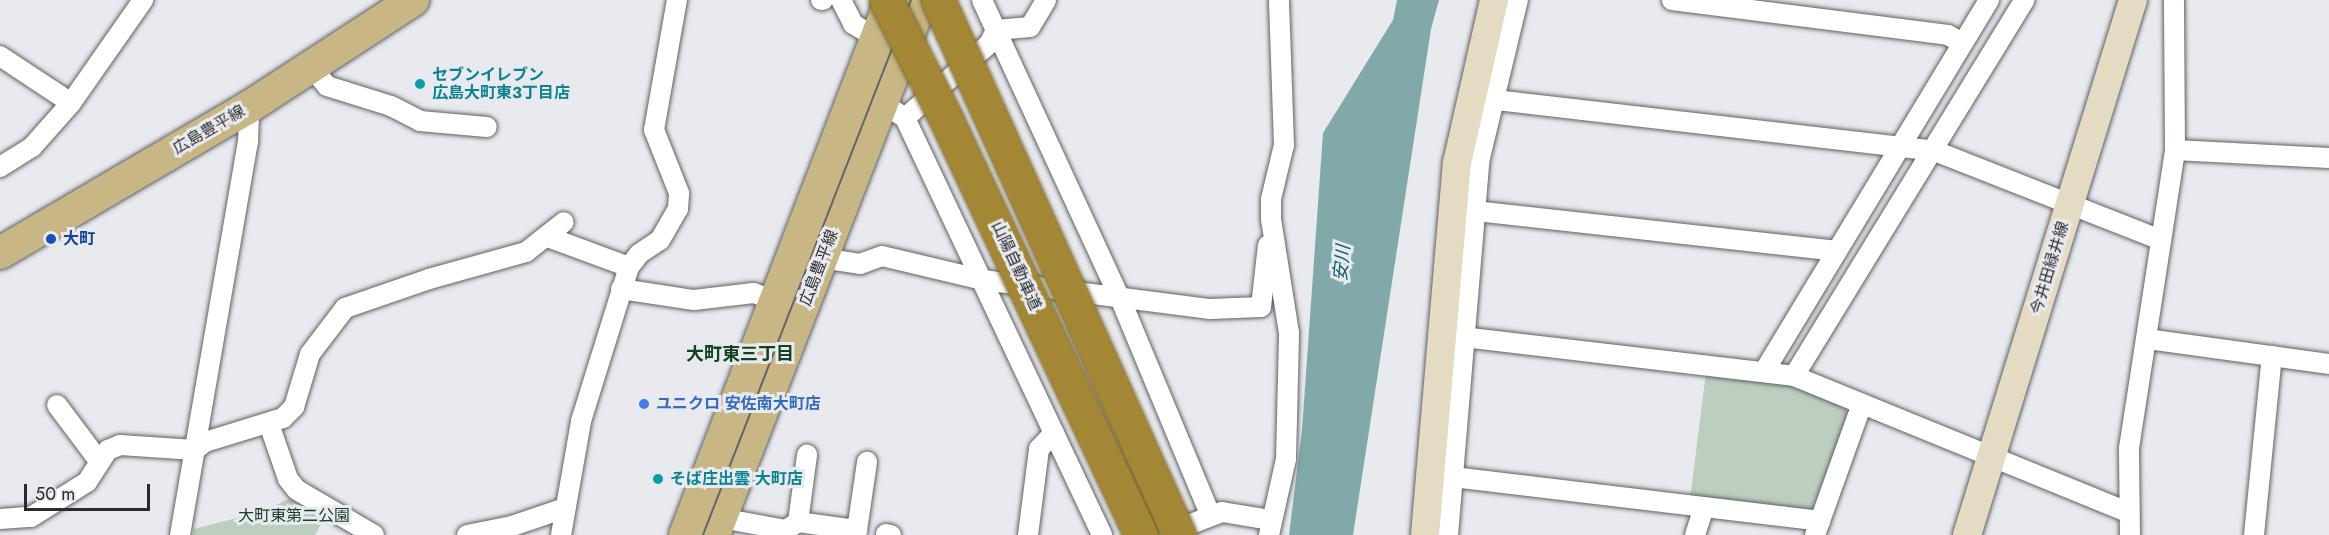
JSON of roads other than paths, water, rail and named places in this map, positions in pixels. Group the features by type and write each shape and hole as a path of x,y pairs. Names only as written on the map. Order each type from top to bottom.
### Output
{"highway":[{"name":"山陽自動車道","path":"886,0 951,130 1141,535"},
{"path":"938,0 1179,535"}],"main road":[{"name":"広島豊平線","path":"0,253 249,107 413,0"},
{"name":"広島豊平線","path":"685,535 778,302 891,0"},
{"name":"広島豊平線","path":"718,527 822,258 894,111 922,0"},
{"path":"1431,534 1457,163 1494,0"},
{"name":"今井田緑井線","path":"1967,535 2133,0"}],"street":[{"path":"0,167 32,147 71,103 142,0"},
{"path":"561,535 581,421 621,289 629,267 639,254 660,240 678,209 679,194 654,130 677,0"},
{"path":"841,0 854,24 876,38"},
{"path":"982,0 1120,298 1210,514"},
{"path":"996,30 1030,27 1046,0"},
{"path":"822,258 860,264 882,256 982,280 1210,309 1261,307 1270,219 1284,145 1279,0"},
{"path":"1431,534 1453,477 1479,162 1496,100 1518,0"},
{"path":"1672,0 1948,35 1962,43"},
{"path":"1765,370 1989,0"},
{"path":"1794,376 1935,151 2024,0"},
{"path":"2130,535 2129,448 2175,150 2174,0"},
{"path":"996,30 989,44 894,111 982,280 1102,535"},
{"path":"0,56 71,103"},
{"path":"312,68 327,86 391,106 420,121 487,127"},
{"path":"1496,100 1935,151 2161,240"},
{"path":"180,535 248,143 249,107"},
{"path":"2175,150 2329,158"},
{"path":"1474,211 1837,251"},
{"path":"1162,535 1210,514 1222,512 1270,528 1286,459 1288,333 1270,219"},
{"path":"0,519 31,517 87,482 108,450 120,446 195,450 205,442 269,424 294,406 310,354 345,308 429,279 526,252 548,237 564,222"},
{"path":"548,237 629,267"},
{"path":"621,289 694,300 754,293 778,302"},
{"path":"1464,337 1765,370 1794,376 2129,513"},
{"path":"2146,339 2329,364"},
{"path":"2254,535 2272,356"},
{"path":"1453,477 1704,507 1818,528 1862,404"},
{"path":"57,405 99,461"},
{"path":"269,424 288,480 297,490 374,535"},
{"path":"1028,535 1039,449 1054,433"},
{"path":"790,529 807,455"},
{"path":"718,527 857,530 867,462"},
{"path":"1695,535 1704,507"},
{"path":"467,535 512,526 564,508"},
{"path":"886,534 891,535"}],"water":[{"name":"安川","path":"1397,0 1439,0 1431,29 1353,535 1289,535 1302,430 1323,133 1393,20"}],"tram line":[{"path":"703,535 911,0"}],"place":[{"name":"セブンイレブン 広島大町東３丁目店","path":"420,84"},
{"name":"大町","path":"51,239"},
{"name":"ユニクロ 安佐南大町店","path":"644,404"},
{"name":"そば庄出雲 大町店","path":"658,479"}],"district":[{"name":"大町東三丁目","path":"740,354"}],"park label":[{"name":"大町東第二公園","path":"294,516"}]}
